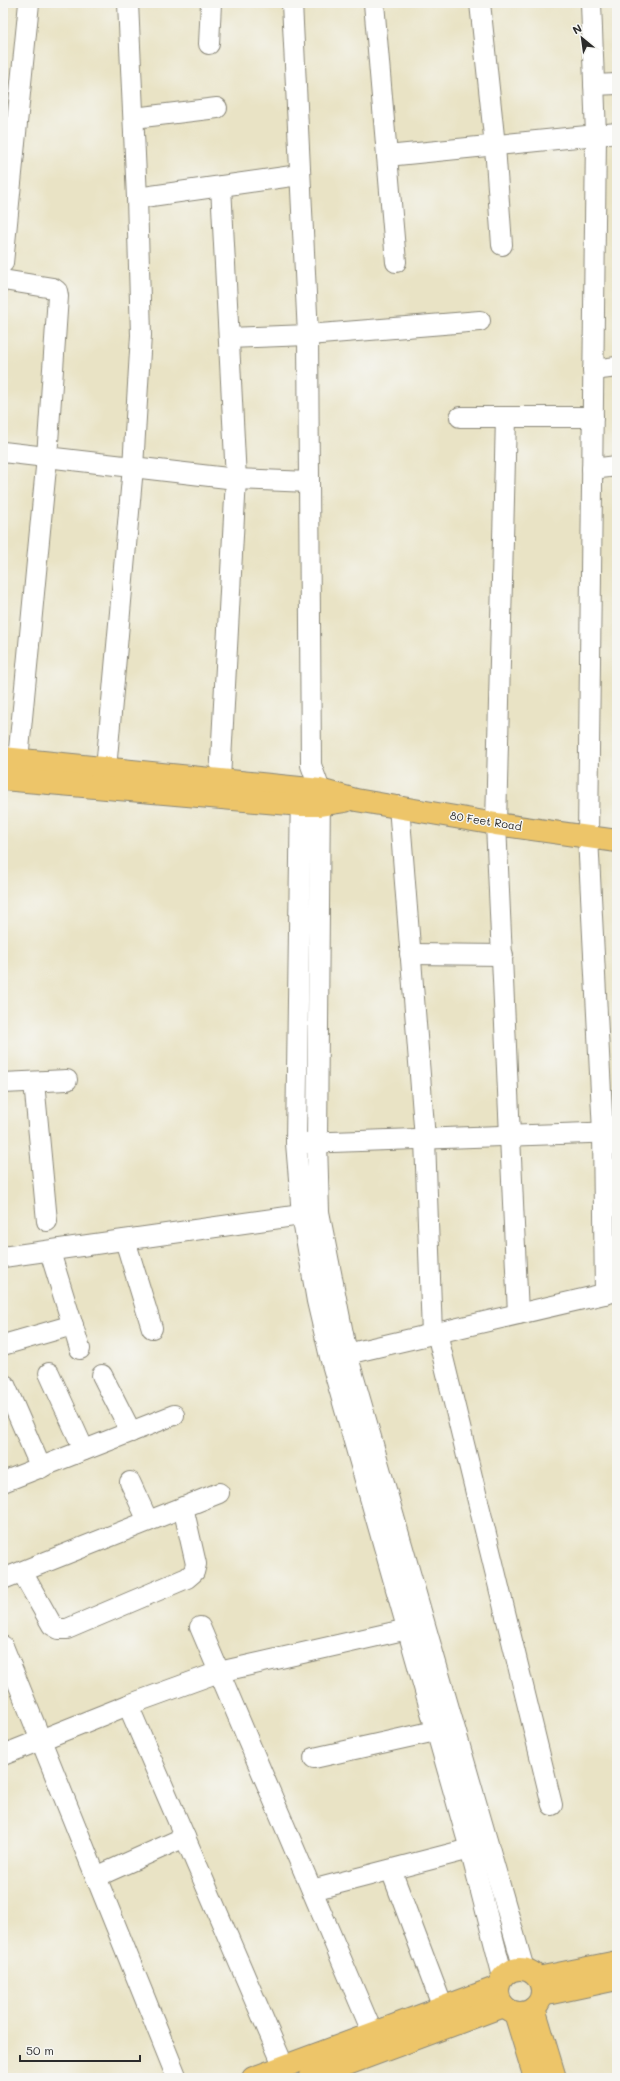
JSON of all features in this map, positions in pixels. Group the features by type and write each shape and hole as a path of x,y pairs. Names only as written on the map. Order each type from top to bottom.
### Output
{"main road":[{"path":"10,759 220,779 310,797"},
{"path":"3,779 310,797"},
{"name":"80 Feet Road","path":"310,797 356,800 399,806 496,824 617,841"},
{"path":"310,2078 520,1992 617,1962"},
{"path":"253,2078 443,2008 520,1992 617,1979"},
{"path":"520,1992 535,2078"},
{"path":"520,1992 555,2078"}],"street":[{"path":"3,263 9,152 29,3"},
{"path":"106,769 133,467 141,335 134,118 128,3"},
{"path":"209,44 211,3"},
{"path":"292,3 299,175 308,335 311,765 296,1143 311,1214 317,1300 339,1355 520,1992"},
{"path":"374,3 396,262"},
{"path":"480,3 495,146 502,245"},
{"path":"339,1355 611,1292 610,1132 588,837 596,135 591,3"},
{"path":"594,85 617,84"},
{"path":"134,118 217,108"},
{"path":"387,156 617,133"},
{"path":"137,198 299,175"},
{"path":"220,186 236,479 220,779"},
{"path":"3,280 53,288 57,291 58,296 47,457 10,759"},
{"path":"229,338 308,335 480,321"},
{"path":"593,370 617,367"},
{"path":"460,417 593,417"},
{"path":"506,417 496,824 512,1136 518,1314"},
{"path":"3,452 236,479 309,482"},
{"path":"592,469 617,466"},
{"path":"310,797 317,1142 311,1214"},
{"path":"399,806 425,1139 435,1333 552,1805"},
{"path":"410,954 503,955"},
{"path":"3,1083 68,1080"},
{"path":"34,1082 47,1221"},
{"path":"296,1143 610,1132"},
{"path":"3,1257 50,1252 311,1214"},
{"path":"125,1240 152,1328"},
{"path":"50,1252 80,1349"},
{"path":"3,1346 73,1325"},
{"path":"49,1373 84,1450"},
{"path":"102,1375 131,1432"},
{"path":"5,1384 40,1468"},
{"path":"3,1482 174,1415"},
{"path":"130,1482 148,1522"},
{"path":"3,1579 219,1493"},
{"path":"22,1572 52,1625 59,1629 66,1629 187,1578 194,1572 196,1564 183,1507"},
{"path":"200,1627 374,2034"},
{"path":"3,1755 128,1705 219,1672 417,1627"},
{"path":"3,1646 177,2078"},
{"path":"128,1705 284,2067"},
{"path":"314,1758 445,1729"},
{"path":"445,1729 470,1849 520,1992"},
{"path":"96,1877 185,1837"},
{"path":"312,1890 470,1849"},
{"path":"391,1870 443,2008"}]}
